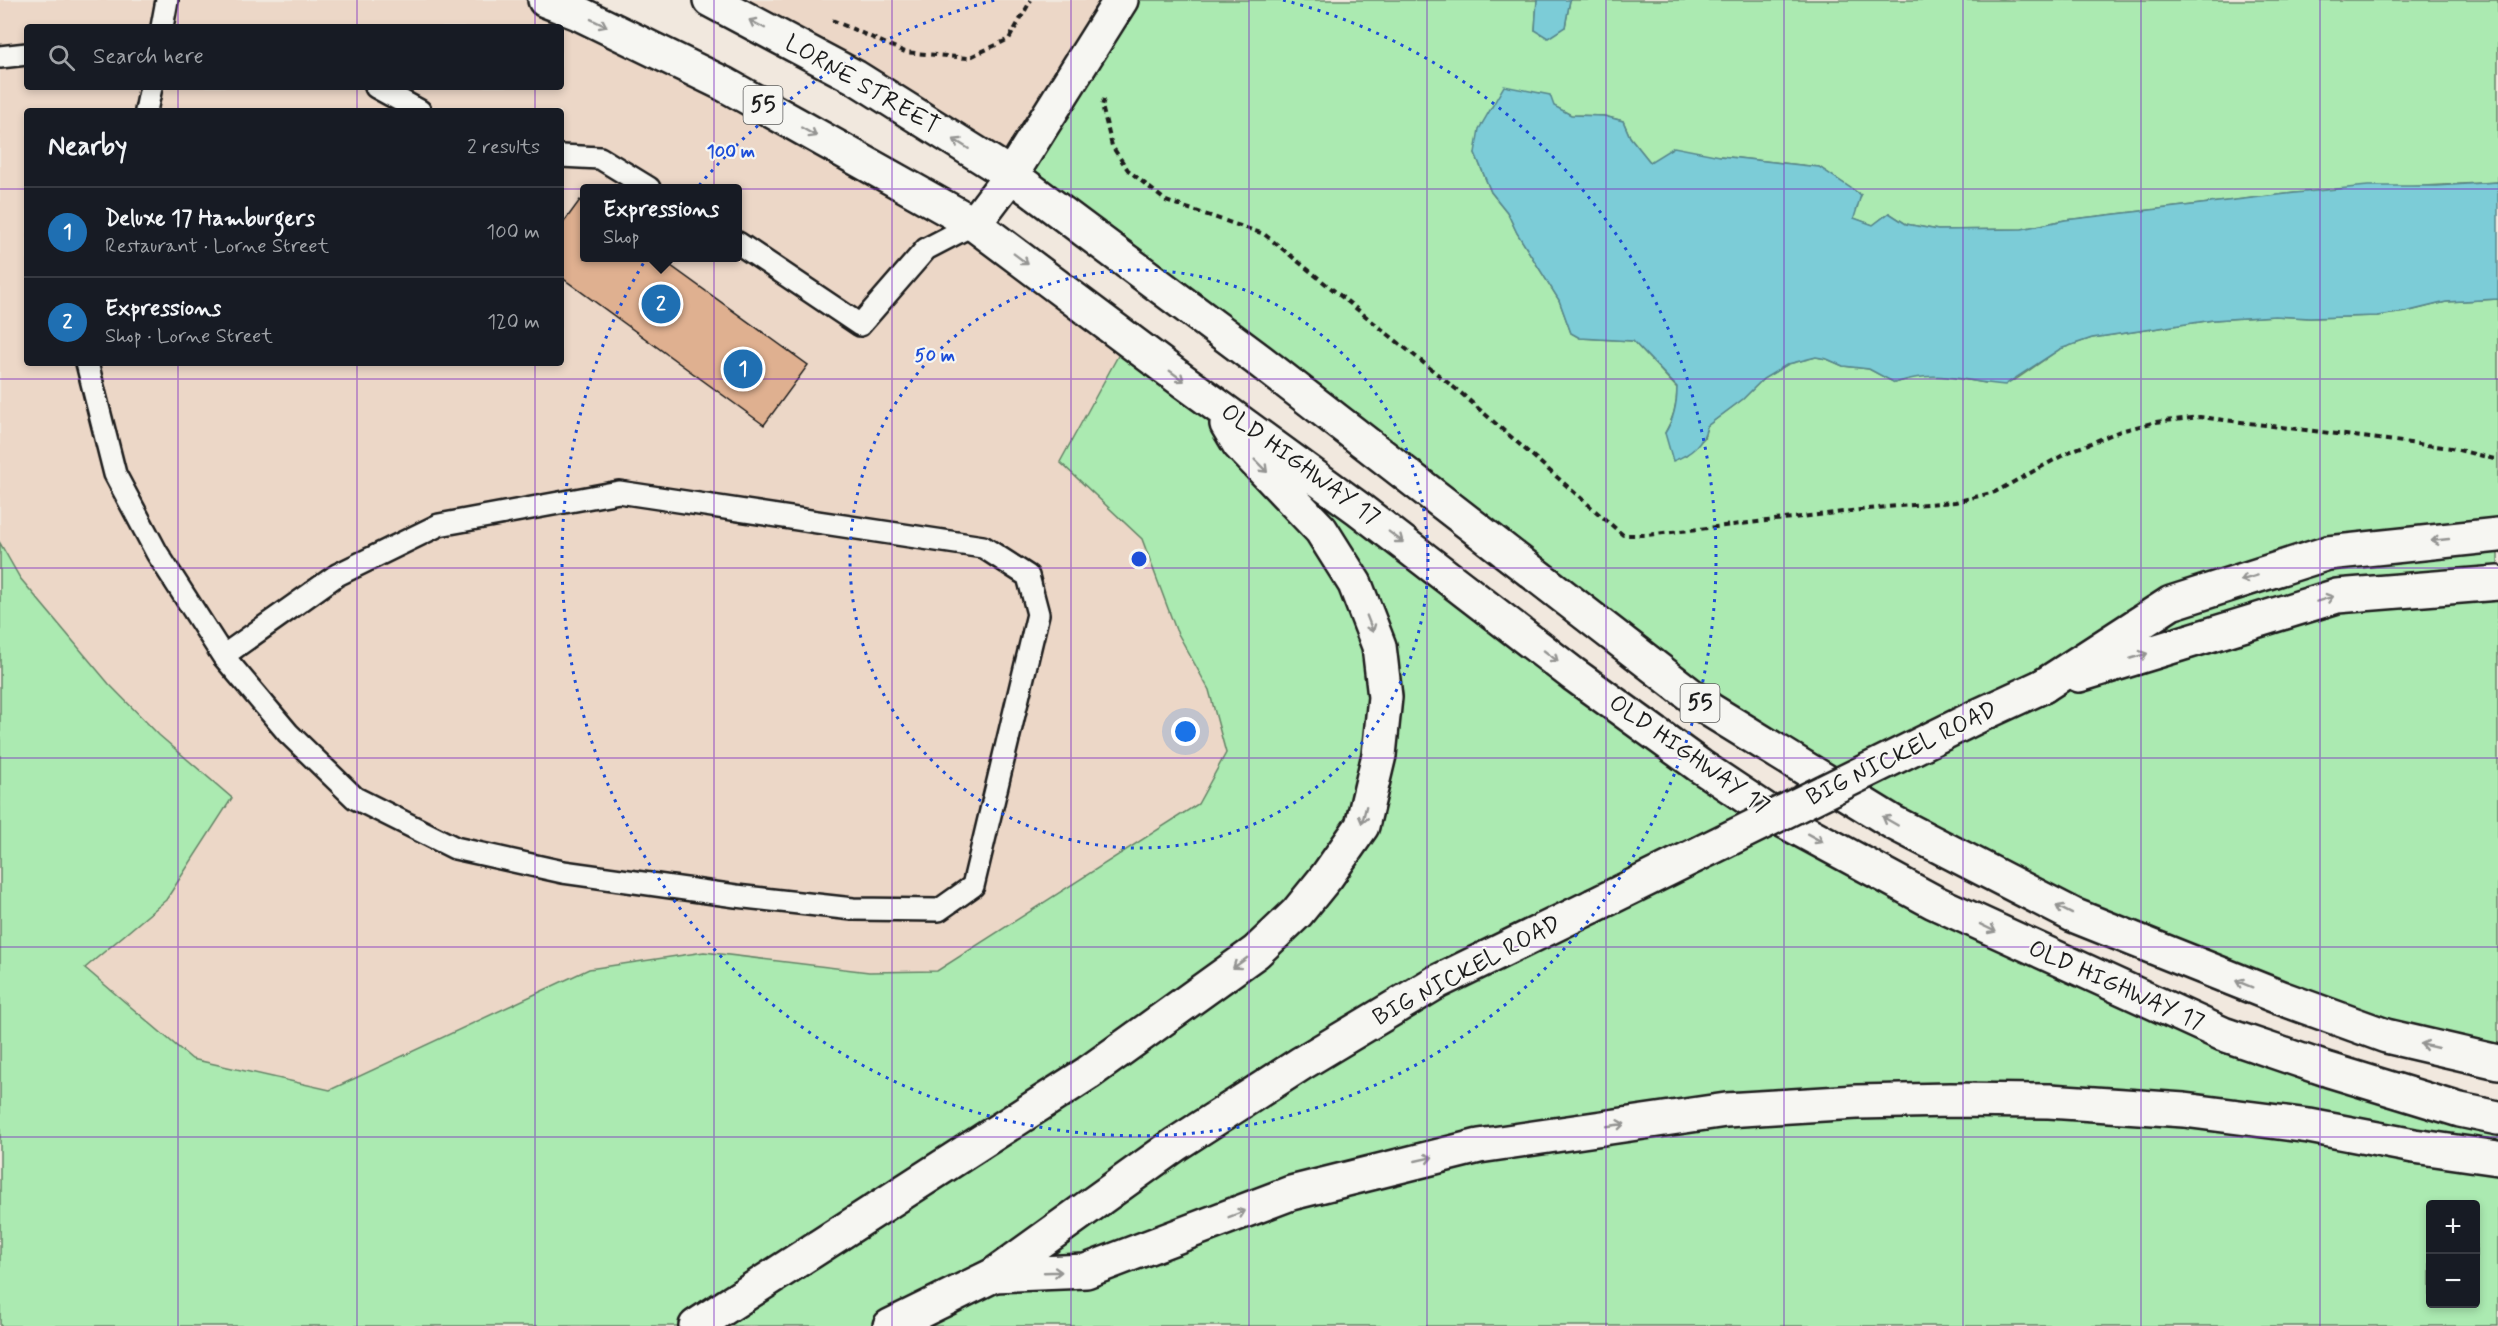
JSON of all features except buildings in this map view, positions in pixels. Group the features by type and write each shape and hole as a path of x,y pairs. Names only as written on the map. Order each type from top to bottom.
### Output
{"main road":[{"name":"55","path":"545,0 578,13 724,84 974,224"},
{"name":"LORNE STREET","path":"710,0 855,77 1011,175"},
{"path":"974,224 1011,175 1121,0"},
{"name":"OLD HIGHWAY 17","path":"1011,175 1260,361 1710,710 1894,823 2073,915 2184,960 2385,1036 2494,1060"},
{"name":"OLD HIGHWAY 17","path":"974,224 1369,516 1573,674 1700,766 1775,816 1934,902 2223,1034 2329,1070 2460,1110 2498,1118"},
{"path":"696,1326 1088,1073 1256,952 1297,913 1327,876 1362,826 1379,754 1384,697 1379,646 1355,584 1321,530 1239,444 1214,402"},
{"path":"2043,686 2170,603 2328,553 2498,535"},
{"path":"2043,686 2337,596 2498,583"},
{"name":"BIG NICKEL ROAD","path":"890,1326 994,1275 1176,1144 1302,1063 1437,982 2043,686"},
{"path":"994,1275 1086,1271 1291,1193 1479,1146 1726,1110 1950,1100 2061,1102 2184,1110 2309,1126 2414,1146 2498,1158"}],"lane":[{"path":"163,24 167,0"},
{"path":"0,57 24,54"},
{"path":"147,108 150,90"},
{"path":"382,90 414,108"},
{"path":"564,156 600,158 641,184"},
{"path":"742,246 860,325 926,249 974,224"},
{"path":"88,366 116,474 158,553 223,656 288,733 355,798 456,848 563,872 736,896 852,909 939,910 973,886 1038,614 1028,576 983,547 619,492 439,525 337,575 223,656"}],"path":[{"path":"829,19 905,52 968,58 1009,39 1031,0"},
{"path":"1112,146 1128,170 1166,201 1264,234 1462,394 1623,535 1647,535 1875,508 1955,502 1995,492 2069,452 2120,431 2156,422 2200,417 2451,448 2498,460"}],"shaded area":[{"path":"0,0 535,0 826,145 1125,343 1060,462 1142,539 1176,630 1209,690 1226,753 1198,804 937,971 869,972 430,1044 330,1090 191,1059 84,968 166,900 159,735 109,684 20,578 0,543"},
{"path":"719,0 1118,0 1010,172"}],"green space":[{"path":"1118,0 1537,0 1535,30 1565,27 1570,0 2498,0 2498,182 2295,193 2065,220 2022,229 1938,230 1906,224 1889,213 1873,225 1853,218 1861,195 1819,167 1720,156 1650,162 1630,137 1623,121 1604,116 1571,115 1554,106 1475,153 1491,192 1507,212 1517,233 1559,300 1571,333 1580,338 1633,341 1677,388 1674,411 1665,433 1685,456 1704,438 1707,426 1743,399 1763,379 1788,364 1816,357 1843,366 1869,369 1895,383 1922,375 1941,375 1985,383 2015,380 2060,349 2092,338 2213,320 2275,316 2310,318 2377,316 2406,312 2446,302 2498,299 2498,1059 2184,957 1795,759 1010,172"},
{"path":"1125,343 1358,512 1933,906 2498,1122 2498,1326 0,1326 0,543 20,578 109,684 159,735 232,798 166,900 85,968 192,1059 330,1090 589,969 704,952 869,972 937,971 1198,804 1226,753 1209,690 1176,630 1142,539 1060,462"}],"water":[{"path":"1537,0 1570,0 1565,27 1548,38 1535,30"},
{"path":"1504,86 1550,95 1554,106 1571,115 1604,116 1623,121 1630,137 1650,162 1674,147 1720,156 1819,167 1861,195 1854,218 1873,225 1889,213 1906,224 1938,230 2022,229 2065,220 2295,193 2368,186 2437,186 2498,182 2498,299 2446,302 2377,316 2310,318 2275,316 2213,320 2092,338 2060,349 2005,385 1937,376 1895,383 1869,369 1843,366 1816,357 1788,364 1763,379 1743,399 1707,426 1703,438 1695,448 1673,461 1665,433 1674,412 1677,387 1633,341 1580,338 1571,333 1559,300 1517,233 1507,212 1491,192 1475,153 1479,129"}],"place":[{"name":"Expressions","path":"661,304"},
{"name":"Deluxe 17 Hamburgers","path":"743,369"}]}
